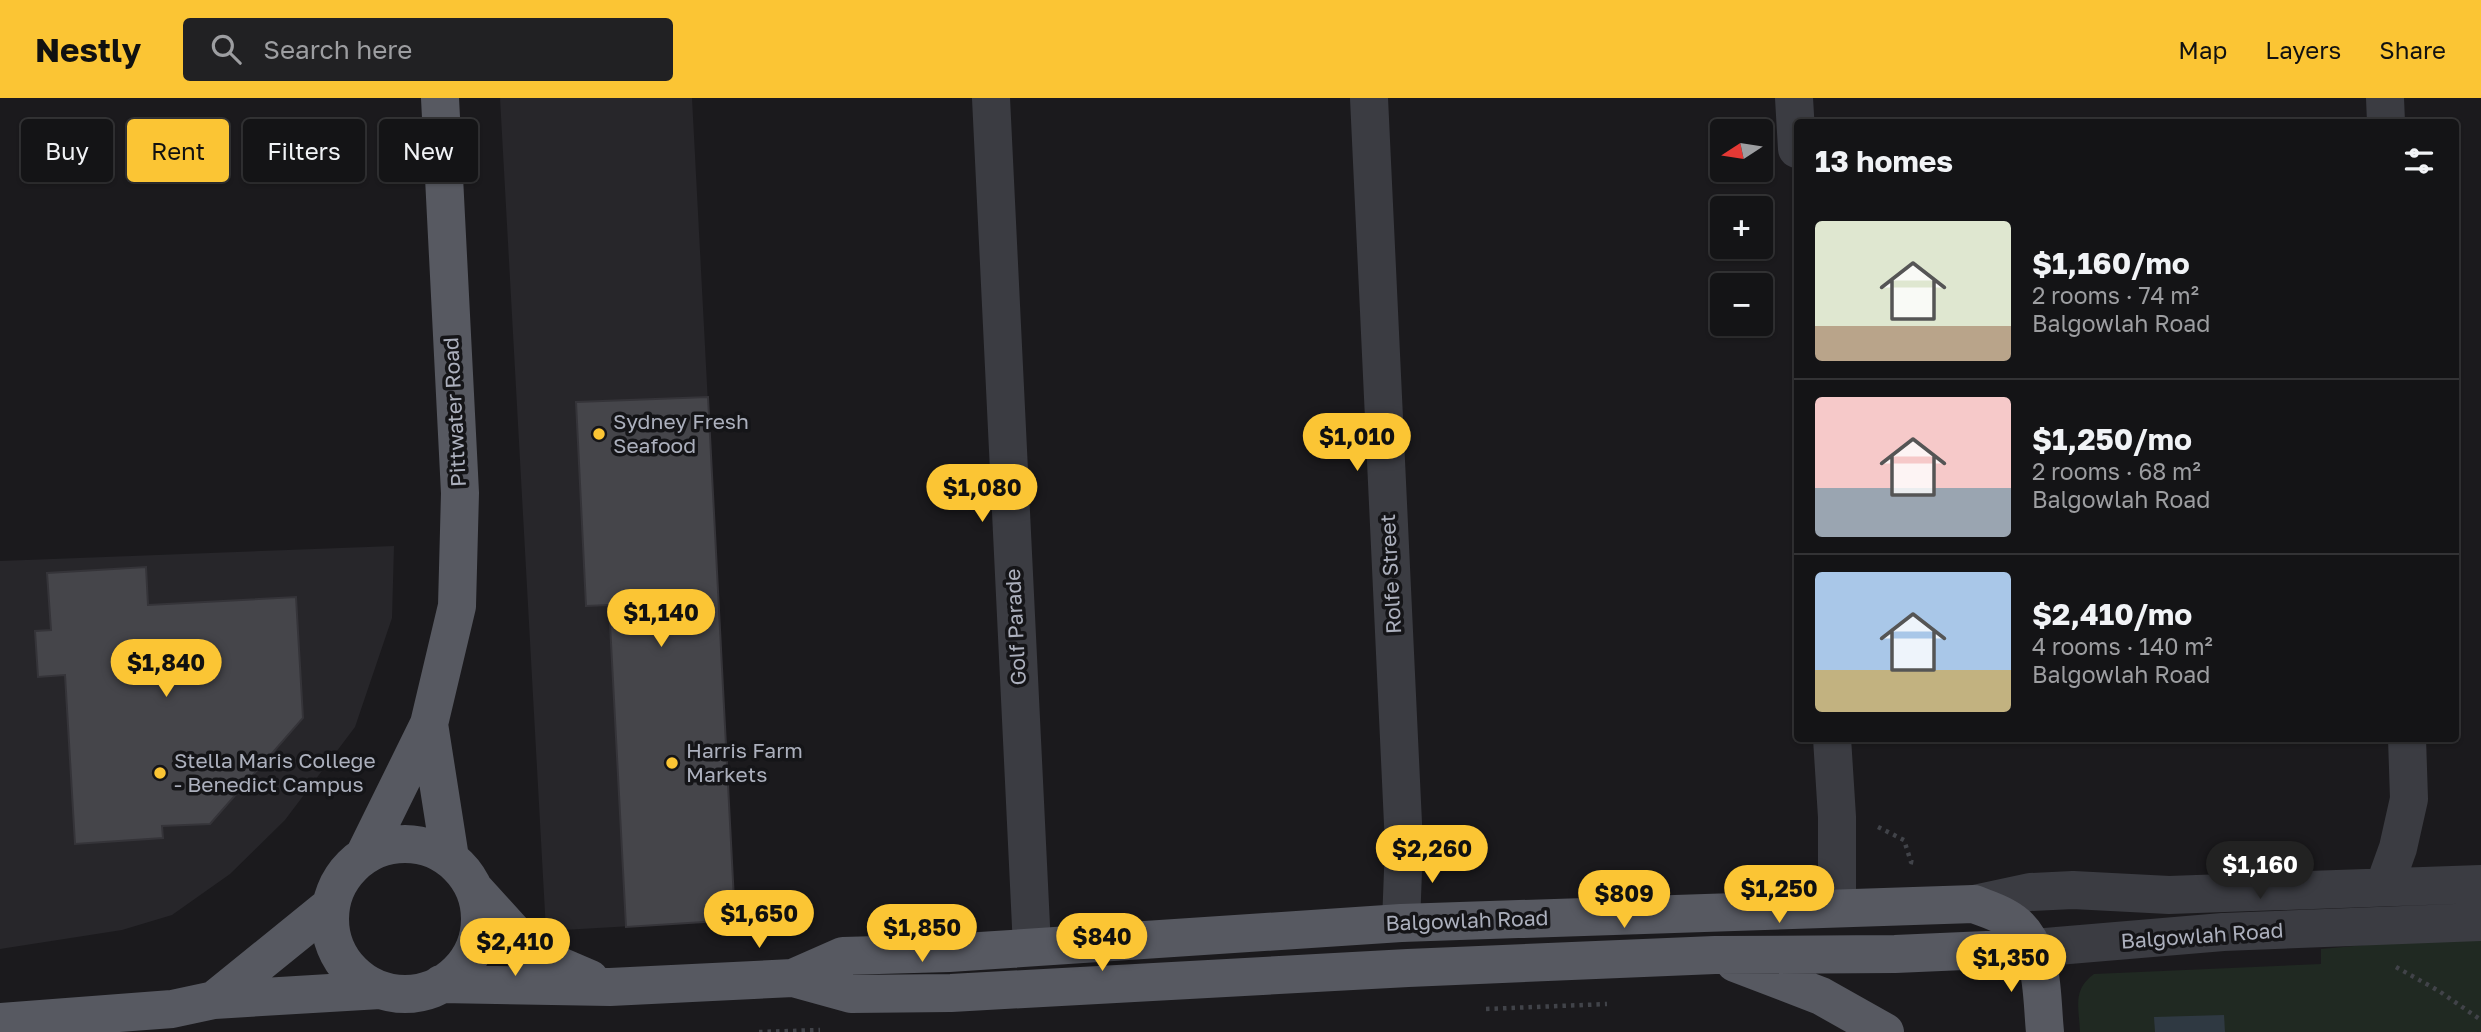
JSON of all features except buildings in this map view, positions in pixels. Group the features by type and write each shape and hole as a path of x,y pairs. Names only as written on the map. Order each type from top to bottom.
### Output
{"main road":[{"name":"Pittwater Road","path":"365,854 429,724 457,606 460,493 440,98"},
{"name":"Pittwater Road","path":"429,724 450,859"},
{"path":"0,1022 172,1009 214,1000 380,990 406,994 433,989 455,975 472,952 479,926 475,891 461,868 426,847 400,843 365,854 346,871 330,906 330,932 340,958 357,977 380,990"},
{"name":"Balgowlah Road","path":"475,891 534,955 610,987"},
{"name":"Balgowlah Road","path":"793,978 843,956 949,953 1401,923 1974,904"},
{"path":"1974,904 2006,917 2024,932 2033,947 2039,972 2045,1032"},
{"path":"214,1000 330,906"},
{"name":"Balgowlah Road","path":"441,984 610,987 793,978 851,994 951,993 1241,976 1715,955 1895,954 2033,947"},
{"path":"1715,955 1821,996 1885,1032"}],"street":[{"name":"Golf Parade","path":"991,98 1032,947"},
{"name":"Rolfe Street","path":"1369,98 1404,845 1401,923"},
{"path":"1794,98 1795,119"},
{"path":"2385,98 2386,119"},
{"path":"1832,742 1837,817 1837,908"},
{"path":"2384,887 2398,848 2409,799 2407,742"},
{"name":"Balgowlah Road","path":"1974,904 2030,892 2073,890 2169,895 2481,884"},
{"name":"Balgowlah Road","path":"2033,947 2222,932 2481,922"}],"path":[{"path":"1837,817 1885,828 1904,840 1911,862 1920,864"}],"shaded area":[{"path":"500,98 692,98 735,920 546,931"},
{"name":"Stella Maris College - Benedict Campus","path":"394,546 392,618 355,727 285,820 230,874 172,915 122,930 0,949 0,561"},
{"path":"2481,936 2481,1032 2080,1032 2078,1000 2082,986 2094,974 2321,964 2321,949"},
{"path":"2224,1015 2225,1032 2155,1032 2154,1017"}],"place":[{"name":"Sydney Fresh Seafood","path":"599,434"},
{"name":"Harris Farm Markets","path":"672,763"},
{"name":"Stella Maris College - Benedict Campus","path":"160,773"}]}
